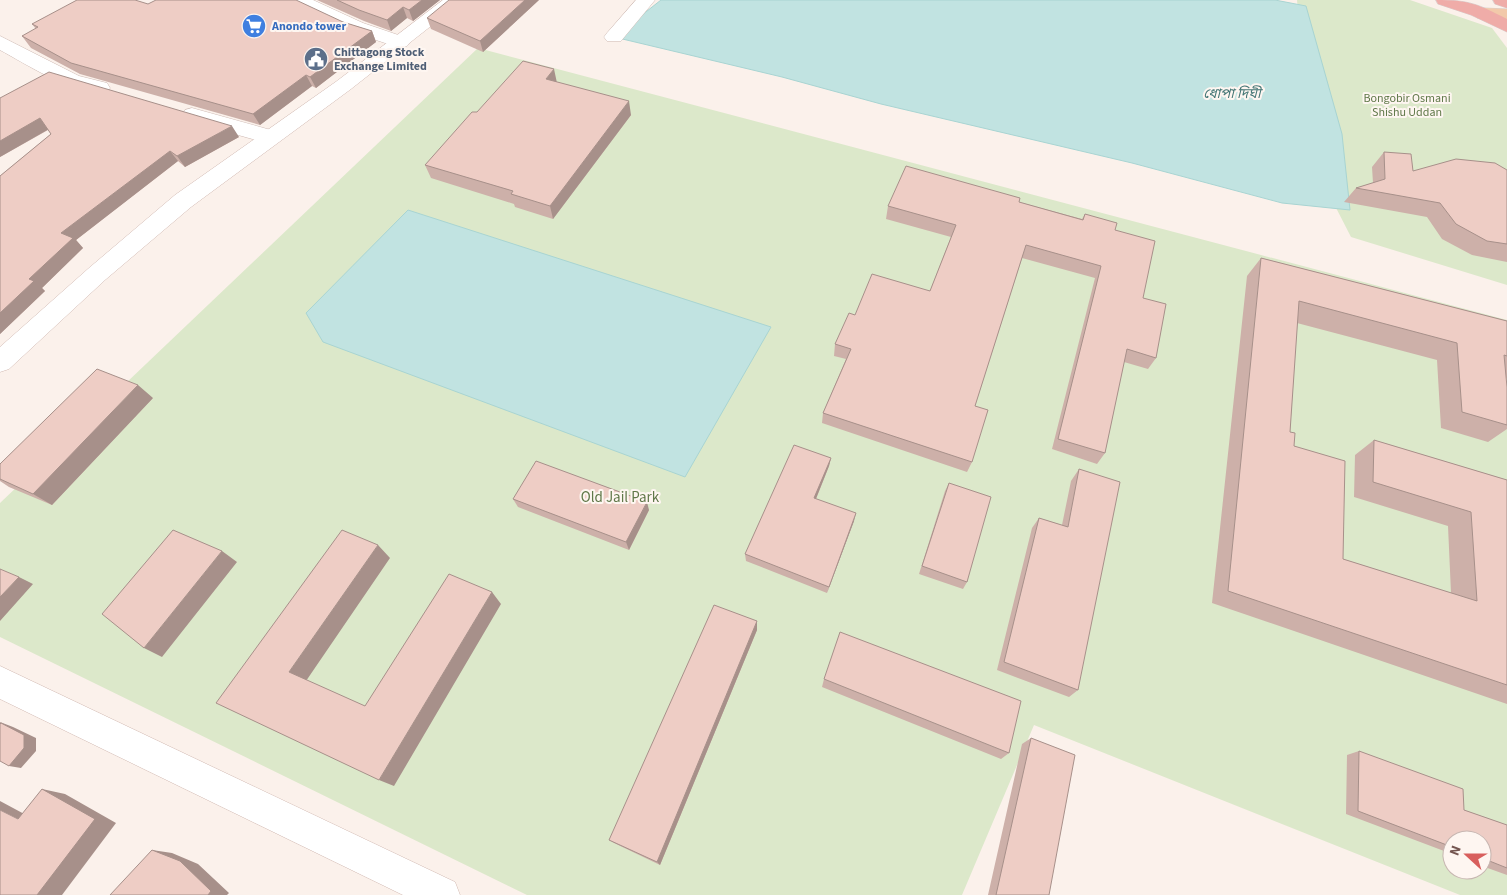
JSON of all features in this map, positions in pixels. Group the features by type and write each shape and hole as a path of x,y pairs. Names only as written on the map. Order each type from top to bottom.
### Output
{"highway":[{"path":"1446,0 1484,14 1507,26"},
{"path":"1502,0 1507,2"}],"main road":[{"path":"298,0 356,27 400,42"},
{"path":"0,362 98,274 184,201 270,136 344,85 455,0"},
{"path":"614,37 646,0"},
{"path":"1484,14 1507,15"},
{"path":"0,42 72,80 117,93"},
{"path":"170,108 270,136"},
{"path":"0,682 74,720 442,895"}],"green space":[{"name":"Bongobir Osmani Shishu Uddan","path":"1297,0 1410,0 1492,28 1507,48 1507,285 1351,237 1312,161"},
{"name":"Old Jail Park","path":"478,48 1507,320 1507,895 1460,895 1034,725 962,895 527,895 0,637 0,503"}],"water":[{"name":"ধোপা দিঘী","path":"661,0 1275,0 1306,6 1342,134 1350,210 1282,203 1132,163 881,104 782,77 614,37"},
{"path":"408,210 771,327 685,477 323,342 306,313"}],"building":[{"path":"77,0 135,0 148,4 156,0 296,0 343,22 372,31 310,77 306,75 253,114 71,63 22,36 38,27 32,24"},
{"path":"337,0 422,0 409,10 403,7 387,20"},
{"path":"449,0 525,0 480,41 427,18"},
{"path":"523,61 554,69 546,79 629,101 550,206 511,194 513,191 425,165 472,112 477,112"},
{"path":"49,72 232,126 177,156 170,151 61,233 73,238 29,279 34,281 0,313 0,176 51,134 40,118 0,141 0,98"},
{"path":"1384,152 1411,154 1413,171 1456,159 1495,163 1507,170 1507,244 1487,241 1456,224 1440,203 1356,188 1385,179"},
{"path":"906,166 1020,198 1019,202 1083,220 1085,214 1117,223 1115,230 1155,241 1143,298 1166,304 1156,358 1127,349 1105,453 1058,439 1101,266 1026,245 975,406 988,410 972,462 823,413 851,349 835,344 849,313 855,315 872,274 930,291 956,225 888,206"},
{"path":"1261,258 1507,321 1507,356 1504,355 1507,387 1507,425 1462,412 1457,343 1299,301 1290,432 1295,433 1294,446 1345,461 1343,559 1477,601 1471,512 1373,482 1374,440 1507,480 1507,685 1228,591"},
{"path":"97,369 138,385 33,494 0,479 0,464"},
{"path":"794,445 831,458 814,498 856,513 829,587 745,554"},
{"path":"536,461 647,502 626,542 513,499"},
{"path":"1079,469 1120,482 1078,690 1004,662 1039,518 1068,527"},
{"path":"949,483 991,497 967,582 922,566"},
{"path":"173,530 222,551 144,648 102,614"},
{"path":"342,530 378,545 289,672 365,706 449,574 492,592 379,780 216,703"},
{"path":"0,569 19,577 0,597"},
{"path":"714,605 757,621 657,862 609,840"},
{"path":"840,632 1021,701 1009,753 824,679"},
{"path":"1,723 24,735 24,748 9,766 0,761"},
{"path":"1031,738 1075,755 1049,895 996,895"},
{"path":"1359,751 1463,789 1464,810 1507,825 1507,868 1492,862 1492,830 1442,830 1442,843 1358,811"},
{"path":"42,789 95,819 37,895 0,895 0,810 18,819"},
{"path":"152,850 180,861 211,891 208,895 110,895"}],"place":[{"name":"Anondo tower","path":"254,26"},
{"name":"Chittagong Stock Exchange Limited","path":"316,59"}]}
